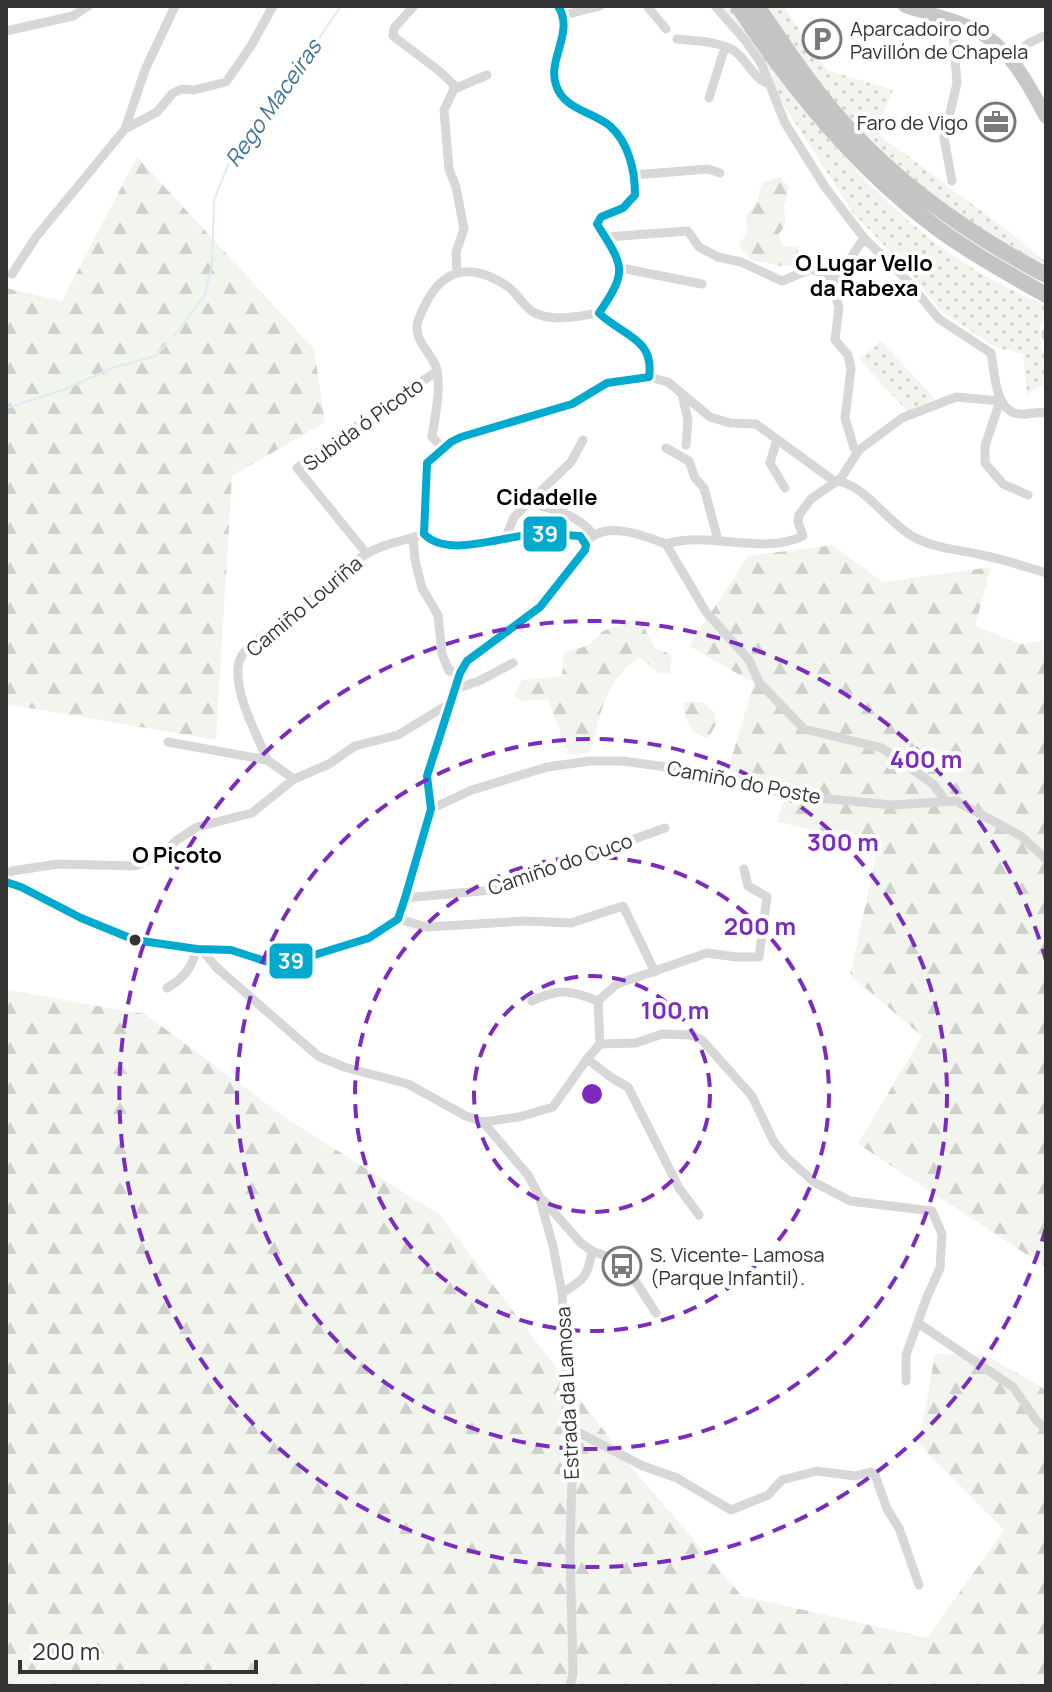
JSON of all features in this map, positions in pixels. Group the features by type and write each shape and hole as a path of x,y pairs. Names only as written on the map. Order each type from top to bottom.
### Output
{"highway":[{"path":"738,6 813,112 880,181 938,228 1046,295"},
{"path":"757,6 812,86 849,130 886,166 953,219 1046,275"},
{"path":"905,6 975,30 1000,47 1019,69 1046,117"}],"street":[{"path":"6,31 73,16 88,6"},
{"path":"12,274 36,237 125,129 145,70 175,6"},
{"path":"125,129 157,112 173,93 226,82 273,6"},
{"path":"414,6 394,28 393,36 445,75 454,89"},
{"path":"444,449 432,437 439,385 437,371 420,341 417,328 433,289 443,278 457,272 494,278 511,288 533,312 551,317 571,318 599,313 617,287 621,268 597,224 601,217 623,208 635,195 634,175 626,147 610,126 562,97 555,84 565,26 561,10 600,6"},
{"path":"647,6 666,29"},
{"path":"715,6 761,63 785,123 825,187 864,238 905,278 939,319 991,353 1000,401 985,446 985,463 1003,484 1028,495"},
{"path":"952,22 957,83 944,138 952,181"},
{"path":"1010,58 1029,43 1046,35"},
{"path":"677,39 735,51 759,79 770,84"},
{"path":"709,98 725,47"},
{"path":"457,272 456,252 464,229 456,187 449,169 444,110 454,89 487,75"},
{"path":"634,175 708,169 720,173"},
{"path":"606,237 688,231 699,247 782,281 811,269 836,280"},
{"path":"854,448 845,418 851,369 848,355 835,340 839,307 834,291 836,280 864,238"},
{"path":"621,268 702,284"},
{"path":"599,313 646,349 651,365 649,377"},
{"name":"Subida ó Picoto","path":"367,554 297,468 437,371"},
{"path":"460,673 449,671 442,654 438,615 422,588 415,560 427,463 461,437 572,404 607,383 649,377 668,382 710,417 730,423 756,424 834,481 842,481 871,501 913,537 1046,573"},
{"path":"681,393 688,420 686,445"},
{"path":"418,536 454,545 488,544 534,534 589,538 630,531 666,544 718,540 778,543 803,536 799,515 811,499 846,473 859,450 902,418 956,397 1000,401 1008,410 1019,414 1046,413"},
{"path":"777,439 770,463 785,488"},
{"path":"505,539 514,517 571,462 583,440"},
{"path":"666,448 689,461 695,478 704,488 718,540"},
{"path":"6,882 135,940 231,950 268,962 295,961 369,938 398,919 431,809 427,776 460,673 467,661 540,607 585,550 589,538 584,523 569,514 529,502"},
{"name":"Camiño Louriña","path":"267,760 244,706 238,664 244,653 265,633 289,619 327,582 367,554 387,544 418,536"},
{"path":"666,544 706,612 749,660 759,682 804,729 882,748 933,784 945,800"},
{"path":"455,689 479,681 513,663"},
{"path":"6,875 12,871 58,864 135,866 162,854 197,827 252,813 294,779 329,764 355,746 398,735 452,702"},
{"path":"168,742 267,760 294,779"},
{"name":"Camiño do Poste","path":"431,809 472,790 547,767 590,761 623,761 717,774 789,795 892,805 956,801 1021,836 1046,859"},
{"name":"Camiño do Cuco","path":"405,898 492,890 665,828"},
{"path":"598,1001 617,984 707,953 759,957 767,897 748,886 744,869"},
{"path":"398,919 427,927 525,921 571,923 623,906 655,972"},
{"path":"200,949 216,967 318,1056 344,1067 408,1084 483,1122 519,1117 553,1107 600,1044 598,1001"},
{"path":"167,988 182,979 200,949"},
{"path":"532,1001 562,991 598,1001"},
{"path":"600,1044 636,1043 662,1034 691,1035 702,1040 752,1096 779,1149 814,1182 850,1201 932,1211 942,1234 940,1268 906,1355 906,1381"},
{"path":"587,1059 628,1087 679,1188 699,1215"},
{"name":"Estrada da Lamosa","path":"483,1122 528,1175 539,1196 562,1293 566,1426 572,1480 573,1674 570,1686"},
{"path":"539,1196 566,1228 592,1251 623,1262 656,1313"},
{"path":"562,1293 579,1283 589,1270 592,1251"},
{"path":"918,1323 1013,1387 1046,1429"},
{"path":"566,1426 643,1466 677,1478 731,1510 768,1495 782,1480 817,1471 855,1476 871,1472 899,1528 919,1585"}],"green space":[{"path":"720,6 730,6 829,140 906,219 949,253 995,282 1046,305 1046,317 1040,326 1041,349 1046,352 1046,383 1027,394 1023,354 995,347 940,310 908,270 854,214"},
{"path":"763,6 783,6 827,70 893,90 875,132 1007,230 1046,262 1046,268 950,210 892,163 864,137 815,81"},
{"path":"137,157 314,349 325,422 232,476 216,740 6,704 6,288 62,301"},
{"path":"779,177 789,186 784,208 786,224 778,235 783,246 798,247 799,264 792,266 751,260 739,245 747,233 746,215 757,202 762,183"},
{"path":"881,341 935,399 908,412 859,359"},
{"path":"832,545 883,582 991,567 975,626 1021,644 1046,640 1046,1267 858,1144 922,1036 850,975 879,844 777,822 787,789 728,770 754,683 689,646 748,556"},
{"path":"634,620 643,625 655,648 672,655 670,673 660,673 639,657 610,689 590,753 568,754 548,699 522,701 514,696 522,680 562,676 564,653 589,645 603,631"},
{"path":"683,702 702,702 715,713 717,723 708,738 696,733 689,725"},
{"path":"6,990 145,1014 287,1119 440,1215 634,1470 742,1596 927,1638 1004,1530 919,1444 935,1354 986,1355 1046,1390 1046,1686 6,1686"}],"waterway":[{"name":"Rego Maceiras","path":"173,337 205,295 212,265 214,200 231,158 265,118 341,6"},
{"name":"Rego Maceiras","path":"6,408 63,390 112,368 156,356 167,343"}],"transit line":[{"name":"39","path":"6,882 135,940 197,949 231,950 268,962 295,961 369,938 398,919 431,809 427,776 460,673 467,661 540,607 586,545 580,536 548,534 460,545 434,541 424,534 427,463 461,437 572,404 607,383 649,377 647,354 642,345 599,313 615,287 619,268 597,224 601,217 623,208 635,195 632,167 617,133 603,121 565,100 556,85 555,65 564,26 558,6"}],"place":[{"name":"Aparcadoiro do Pavillón de Chapela","path":"822,39"},
{"name":"Faro de Vigo","path":"996,122"},
{"name":"S. Vicente- Lamosa (Parque Infantil).","path":"622,1266"}],"district":[{"name":"O Lugar Vello da Rabexa","path":"864,276"},
{"name":"Cidadelle","path":"547,497"},
{"name":"O Picoto","path":"177,855"}]}
